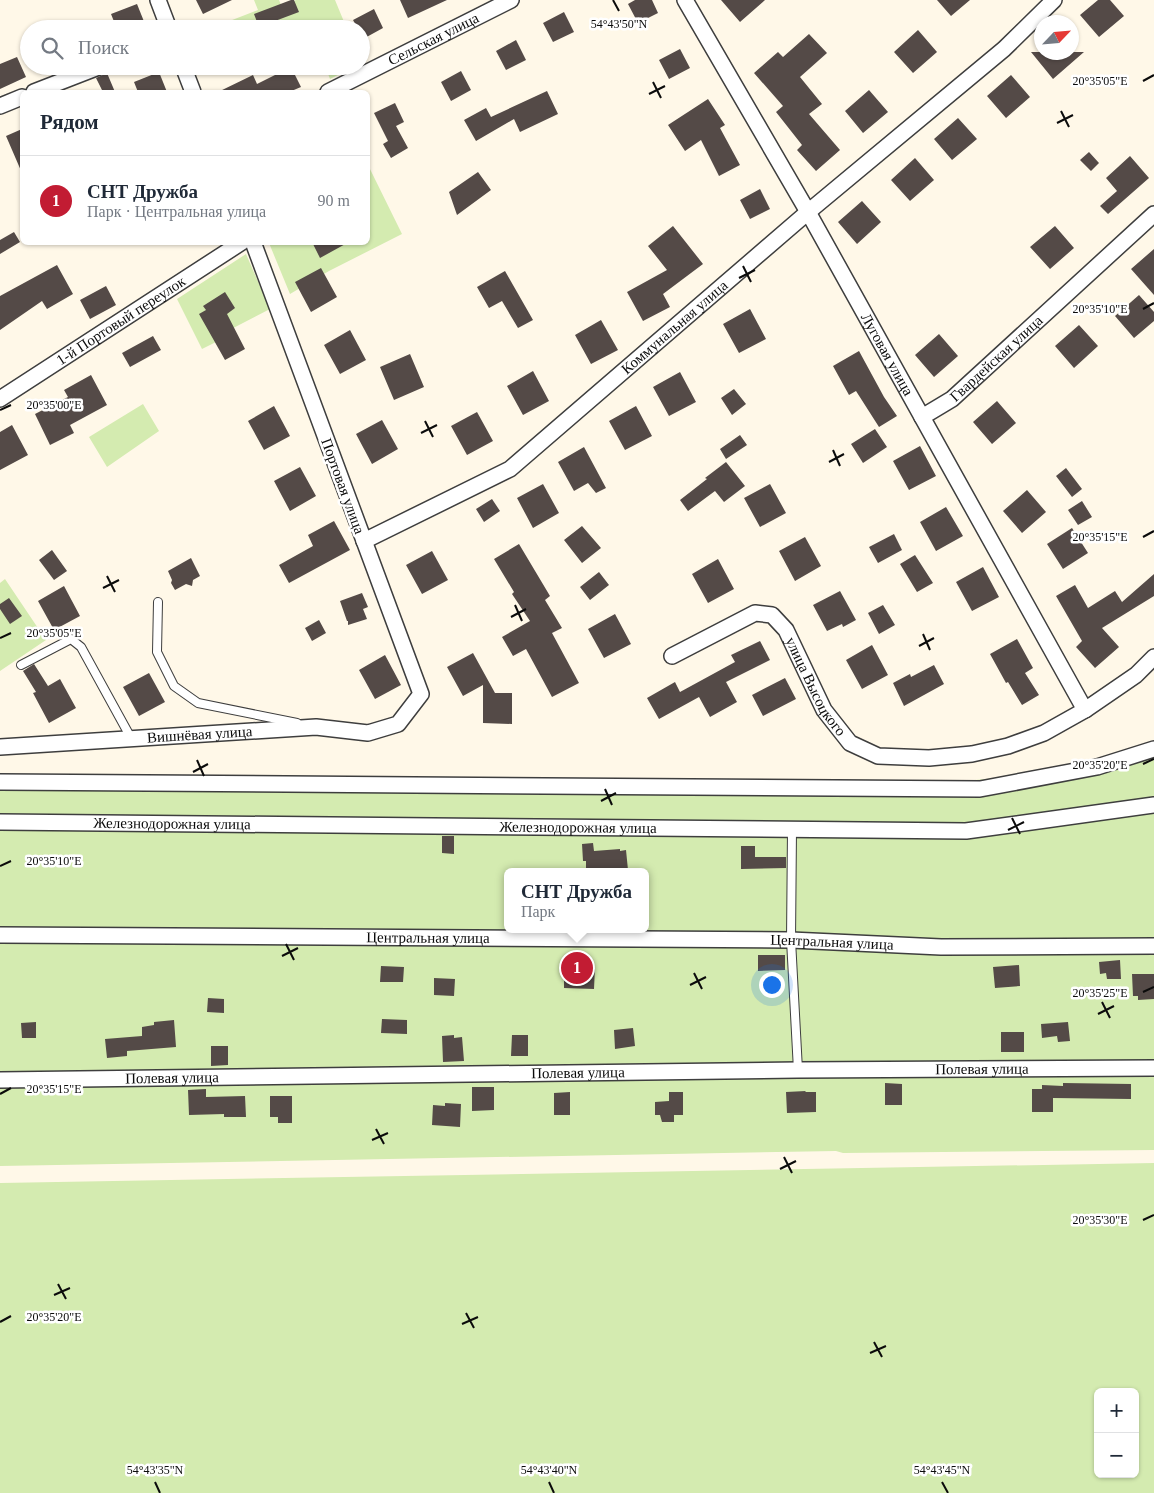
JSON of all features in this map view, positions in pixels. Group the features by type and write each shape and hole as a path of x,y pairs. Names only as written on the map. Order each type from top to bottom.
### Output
{"street":[{"path":"158,0 166,20"},
{"name":"Сельская улица","path":"370,71 511,0"},
{"name":"Луговая улица","path":"685,0 808,212 1085,710"},
{"name":"Коммунальная улица","path":"364,541 510,469 808,212 1004,49 1054,0"},
{"path":"39,90 78,75"},
{"path":"186,75 192,90"},
{"name":"Сельская улица","path":"332,90 362,75"},
{"path":"0,106 20,98"},
{"name":"Гвардейская улица","path":"922,417 952,398 1154,214"},
{"name":"1-й Портовый переулок","path":"0,399 237,245"},
{"name":"Портовая улица","path":"254,245 421,694 398,724"},
{"name":"улица Высоцкого","path":"672,656 755,613 772,615 786,630 824,710 850,743 878,756 929,758 972,754 1008,746 1044,733 1085,710 1136,675 1154,657"},
{"name":"Вишнёвая улица","path":"0,746 316,727 368,733 398,724"},
{"path":"0,782 980,789 1098,767 1154,749"},
{"name":"Железнодорожная улица","path":"0,822 966,830 1154,805"},
{"name":"Центральная улица","path":"0,935 791,940 940,947 1154,946"},
{"name":"Полевая улица","path":"0,1080 798,1070 1154,1068"}],"lane":[{"path":"158,602 157,652 174,686 198,703 316,727"},
{"path":"21,665 70,639 81,647 131,738"},
{"path":"792,830 791,940 798,1070"}],"green space":[{"path":"254,0 279,0 282,7 296,0 335,0 343,20 232,20 258,10"},
{"path":"328,75 338,75 330,79"},
{"path":"370,169 402,234 329,271 290,294 270,245 370,245"},
{"path":"246,254 270,309 214,338 216,342 202,349 177,299"},
{"path":"143,404 159,431 107,467 89,437"},
{"path":"5,579 46,640 0,671 0,583"},
{"path":"1154,747 1154,1150 843,1153 836,1151 0,1166 0,790 264,784 933,784 1017,776 1116,758"},
{"path":"1154,1163 1154,1493 0,1493 0,1183"}],"building":[{"path":"196,0 232,0 203,14"},
{"path":"291,0 294,0 299,12 278,20 256,20 254,14"},
{"path":"400,0 447,0 408,18"},
{"path":"635,0 652,0 658,13 638,23 628,4"},
{"path":"721,0 765,0 740,22"},
{"path":"937,0 970,0 951,16"},
{"path":"1098,0 1110,0 1124,16 1099,37 1080,15"},
{"path":"137,4 143,20 113,20 111,14"},
{"path":"374,9 383,28 370,35 370,20 353,20"},
{"path":"564,12 574,32 553,42 543,23"},
{"path":"918,30 937,52 913,73 894,52"},
{"path":"809,34 827,53 800,77 822,104 809,114 840,150 816,171 797,150 802,145 776,112 783,106 754,73 778,52 783,57"},
{"path":"516,40 526,60 506,70 496,51"},
{"path":"680,49 690,68 669,79 659,60"},
{"path":"17,57 20,64 20,75 25,75 26,77 0,89 0,64"},
{"path":"1038,60 1075,60 1053,79"},
{"path":"461,71 471,90 451,101 441,82"},
{"path":"108,75 114,90 102,90 96,78"},
{"path":"152,75 160,75 166,90 137,90 134,82"},
{"path":"253,75 257,84 275,75 295,75 301,87 294,90 222,90"},
{"path":"1011,75 1030,97 1006,118 987,96"},
{"path":"869,90 888,112 863,133 845,111"},
{"path":"547,91 558,114 520,132 514,119 476,141 464,120 486,108 491,117"},
{"path":"708,99 725,125 720,128 740,165 719,176 701,140 685,151 668,125"},
{"path":"395,103 404,122 396,126 408,148 391,158 383,144 388,141 374,113"},
{"path":"958,118 977,139 952,160 934,139"},
{"path":"20,130 20,168 6,136"},
{"path":"1089,152 1099,163 1091,171 1080,160"},
{"path":"1130,156 1149,178 1108,214 1100,206 1117,191 1106,178"},
{"path":"915,158 934,180 910,201 891,180"},
{"path":"478,172 491,190 457,215 449,192"},
{"path":"760,189 770,209 750,219 740,200"},
{"path":"862,201 881,222 857,244 838,222"},
{"path":"673,226 703,264 663,294 670,307 643,321 627,292 667,270 648,246"},
{"path":"1055,226 1074,248 1050,269 1030,247"},
{"path":"14,232 20,242 0,254 0,240"},
{"path":"314,245 344,245 320,258"},
{"path":"1154,249 1154,295 1131,269"},
{"path":"57,265 73,294 47,309 42,301 0,330 0,296"},
{"path":"321,268 337,297 311,312 295,282"},
{"path":"505,271 533,320 518,328 502,301 489,308 477,287"},
{"path":"106,286 116,305 90,319 80,300"},
{"path":"225,292 235,308 227,314 245,349 225,360 199,314 206,310 203,306"},
{"path":"1139,295 1154,312 1154,321 1134,338 1115,316"},
{"path":"750,309 766,339 739,353 723,324"},
{"path":"601,320 618,350 591,364 575,335"},
{"path":"1079,325 1098,346 1074,368 1055,346"},
{"path":"350,330 366,360 340,374 324,345"},
{"path":"939,334 958,356 934,377 915,355"},
{"path":"153,336 161,350 130,367 122,353"},
{"path":"859,351 884,397 897,416 879,427 856,391 849,395 833,366"},
{"path":"410,354 424,387 394,400 380,367"},
{"path":"533,371 549,401 523,415 507,386"},
{"path":"680,372 696,402 669,416 653,387"},
{"path":"91,375 107,405 70,425 74,433 50,445 35,414 68,397 64,390"},
{"path":"734,389 746,404 732,415 721,398"},
{"path":"997,401 1016,423 992,444 973,422"},
{"path":"274,406 290,436 264,450 248,421"},
{"path":"636,406 652,436 625,450 609,421"},
{"path":"477,412 493,441 467,455 451,426"},
{"path":"382,420 398,449 372,464 356,434"},
{"path":"12,425 28,455 0,470 0,432"},
{"path":"875,429 887,447 863,463 851,444"},
{"path":"740,435 747,445 726,459 720,449"},
{"path":"920,446 936,476 909,490 893,461"},
{"path":"584,447 606,488 596,493 588,483 574,491 558,462"},
{"path":"726,462 745,486 724,502 715,491 688,511 680,500"},
{"path":"300,467 316,496 290,511 274,481"},
{"path":"1066,468 1082,489 1072,497 1056,476"},
{"path":"543,484 559,513 533,528 517,498"},
{"path":"770,484 786,513 760,527 744,498"},
{"path":"1027,490 1046,512 1022,533 1003,511"},
{"path":"492,499 500,511 484,522 476,509"},
{"path":"1082,501 1092,517 1078,525 1068,510"},
{"path":"946,507 963,536 936,551 920,522"},
{"path":"334,521 350,550 289,583 279,565 313,546 308,535"},
{"path":"582,526 601,548 582,563 564,540"},
{"path":"1072,528 1088,553 1063,569 1047,544"},
{"path":"894,534 902,550 878,563 869,547"},
{"path":"805,537 821,566 795,581 779,551"},
{"path":"519,544 550,596 545,600 562,628 552,633 579,683 552,697 526,649 513,656 502,637 530,621 512,594 514,592 494,559"},
{"path":"52,550 67,571 54,580 39,560"},
{"path":"432,551 448,580 422,594 406,565"},
{"path":"915,555 933,583 917,592 900,564"},
{"path":"191,558 200,576 193,580 192,586 186,584 175,590 168,571"},
{"path":"718,559 734,589 708,603 692,574"},
{"path":"983,567 999,597 972,611 956,582"},
{"path":"599,572 609,585 590,600 580,587"},
{"path":"1154,574 1154,596 1102,628 1119,647 1095,668 1076,647 1082,641 1056,596 1075,585 1088,608 1115,591 1122,602"},
{"path":"64,586 80,616 54,630 38,601"},
{"path":"840,591 856,620 843,627 842,624 827,631 813,605"},
{"path":"362,593 368,607 363,609 367,619 348,625 340,601"},
{"path":"9,598 22,616 10,624 0,609 0,604"},
{"path":"883,605 895,625 879,634 868,613"},
{"path":"615,614 631,644 604,658 588,629"},
{"path":"319,620 326,633 312,641 305,628"},
{"path":"1017,639 1033,668 1025,673 1039,695 1022,705 1008,682 1006,683 990,654"},
{"path":"760,641 770,660 726,682 737,702 710,717 699,697 659,719 647,698 675,682 680,692 735,662 731,655"},
{"path":"872,645 888,675 862,689 846,660"},
{"path":"473,653 495,693 512,693 512,724 483,723 483,685 463,696 447,667"},
{"path":"385,655 401,685 375,699 359,670"},
{"path":"34,664 48,686 60,679 76,708 49,723 33,693 36,692 23,671"},
{"path":"934,665 944,684 904,706 893,683 910,674 911,677"},
{"path":"149,673 165,702 139,716 123,687"},
{"path":"785,678 796,699 763,716 752,695"},
{"path":"442,836 454,836 454,854 442,853"},
{"path":"593,843 594,851 626,850 628,868 586,868 586,861 583,861 582,844"},
{"path":"741,846 755,846 755,857 786,857 786,868 741,869"},
{"path":"758,955 785,955 785,970 758,971"},
{"path":"1120,960 1121,979 1107,979 1106,973 1100,974 1099,962"},
{"path":"1019,965 1020,986 995,988 993,967"},
{"path":"381,966 404,967 403,982 380,982"},
{"path":"564,966 595,967 594,989 564,988"},
{"path":"1132,974 1154,974 1154,999 1138,1000 1138,996 1133,996"},
{"path":"434,978 455,979 454,996 434,995"},
{"path":"208,998 224,999 224,1013 207,1012"},
{"path":"382,1019 407,1020 407,1034 381,1033"},
{"path":"174,1020 176,1047 127,1051 127,1056 107,1058 105,1039 142,1036 142,1027 154,1025 154,1022"},
{"path":"36,1022 36,1038 22,1038 21,1023"},
{"path":"1068,1022 1070,1041 1058,1042 1057,1036 1042,1038 1041,1024"},
{"path":"633,1028 635,1046 615,1049 614,1030"},
{"path":"1001,1032 1024,1032 1024,1052 1001,1052"},
{"path":"454,1035 454,1038 462,1037 464,1061 443,1062 442,1036"},
{"path":"512,1035 528,1035 528,1056 511,1056"},
{"path":"211,1046 228,1046 228,1065 211,1066"},
{"path":"885,1083 902,1084 902,1105 885,1105"},
{"path":"1063,1083 1131,1084 1131,1099 1053,1098 1053,1112 1032,1112 1032,1089 1042,1089 1042,1085 1063,1086"},
{"path":"472,1087 494,1087 494,1110 472,1111"},
{"path":"206,1089 206,1097 245,1096 246,1117 224,1117 224,1114 189,1115 188,1090"},
{"path":"570,1092 570,1115 554,1115 554,1093"},
{"path":"669,1092 683,1092 683,1115 674,1115 674,1122 662,1122 660,1115 655,1115 655,1102 669,1101"},
{"path":"786,1092 816,1092 816,1112 787,1113"},
{"path":"270,1096 292,1096 292,1123 278,1123 278,1117 270,1117"},
{"path":"445,1103 461,1104 460,1127 432,1125 433,1105 445,1106"}],"place":[{"name":"СНТ Дружба","path":"577,968"}]}
